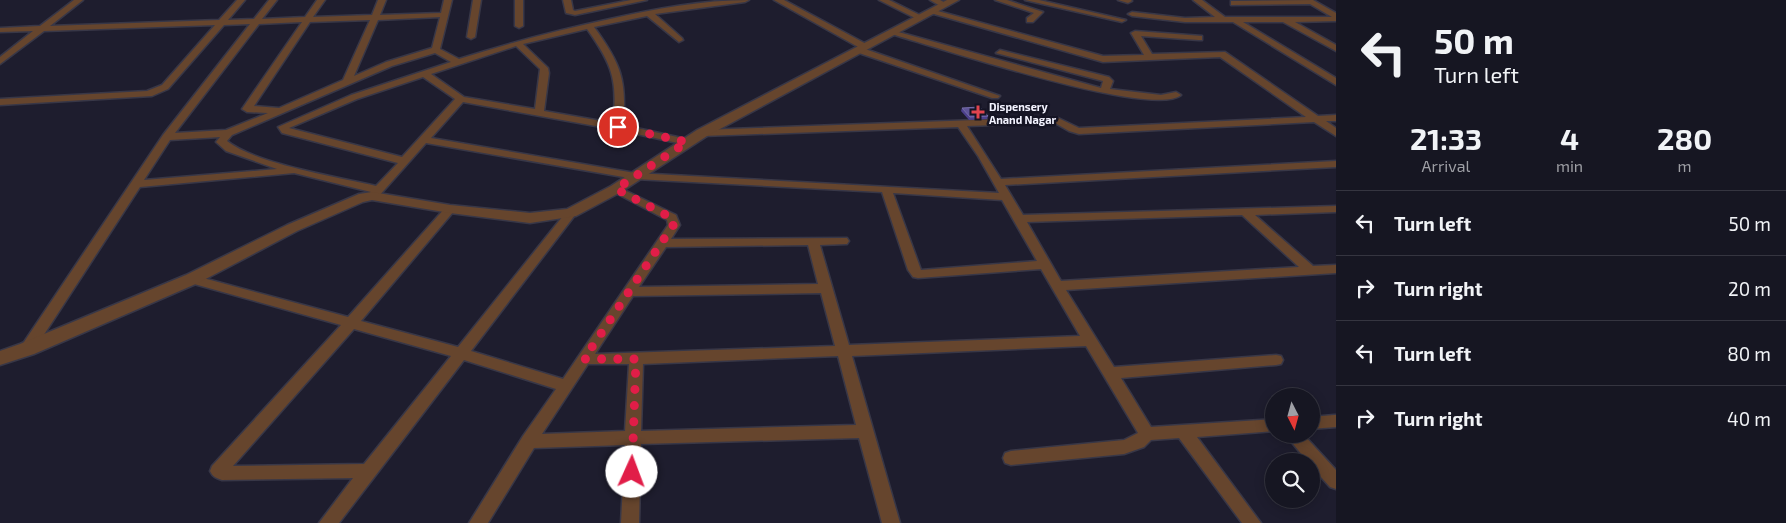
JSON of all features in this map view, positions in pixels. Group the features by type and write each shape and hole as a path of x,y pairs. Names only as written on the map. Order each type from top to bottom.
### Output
{"street":[{"path":"0,61 79,0"},
{"path":"0,102 158,92 165,87 241,0"},
{"path":"27,349 167,137 273,0"},
{"path":"282,110 247,109 321,0"},
{"path":"347,82 382,0"},
{"path":"436,50 448,0"},
{"path":"472,36 477,0"},
{"path":"519,0 519,26"},
{"path":"567,0 569,11 575,13 643,0"},
{"path":"404,161 286,131 283,127 354,97 518,43 649,13 745,0"},
{"path":"778,0 862,48 995,96"},
{"path":"883,0 937,7 1098,58 1111,60 1226,56 1336,133"},
{"path":"999,0 1039,12 1030,20"},
{"path":"1029,0 1122,20"},
{"path":"1197,0 1225,20"},
{"path":"1232,1 1310,1 1336,18"},
{"path":"1232,1 1263,20"},
{"path":"228,133 221,142 223,146 241,154 375,193 450,209 530,218 571,213 616,189 687,142 894,32 937,7"},
{"path":"649,13 679,40"},
{"path":"1132,14 1185,20 1235,21 1336,18"},
{"path":"0,30 444,15"},
{"path":"1185,20 1212,55"},
{"path":"1286,20 1336,48"},
{"path":"1235,21 1336,82"},
{"path":"589,26 615,64 622,98 618,127"},
{"path":"894,32 1032,73 1104,91 1161,98 1176,96"},
{"path":"1150,58 1136,33 1199,38"},
{"path":"518,43 544,68 545,73 539,112"},
{"path":"167,137 228,133 389,64 436,50 458,62"},
{"path":"1000,53 1106,78 1109,81 1104,91"},
{"path":"423,73 461,98 618,127 687,142"},
{"path":"0,358 27,349 192,279 352,200 375,193 461,98"},
{"path":"702,134 1056,120 1061,121 1071,130 1079,131 1336,118"},
{"path":"962,124 1147,434"},
{"path":"424,140 635,176 1006,197"},
{"path":"998,182 1336,164"},
{"path":"135,184 297,171"},
{"path":"478,523 528,440 674,224 672,218 616,189"},
{"path":"886,189 914,270 918,274 1045,265"},
{"path":"367,471 222,474 218,471 352,322 450,209"},
{"path":"1018,219 1336,209"},
{"path":"328,523 571,213"},
{"path":"1246,213 1310,270"},
{"path":"813,241 891,523"},
{"path":"662,243 843,241"},
{"path":"1057,286 1336,269"},
{"path":"192,279 352,322 566,386"},
{"path":"629,292 826,288"},
{"path":"584,359 636,359 1091,341"},
{"path":"630,523 636,359"},
{"path":"1110,373 1276,360"},
{"path":"1320,422 1334,421"},
{"path":"1011,458 1124,447 1138,442 1147,434 1265,426"},
{"path":"528,440 866,431"},
{"path":"1183,431 1252,523"},
{"path":"1302,443 1336,482"}],"building":[{"path":"980,107 988,116 970,117 962,108"}],"place":[{"name":"Dispensery Anand Nagar","path":"978,112"}],"route":[{"path":"618,127 687,142 616,189 672,218 674,224 584,359 636,359 632,472"}]}
